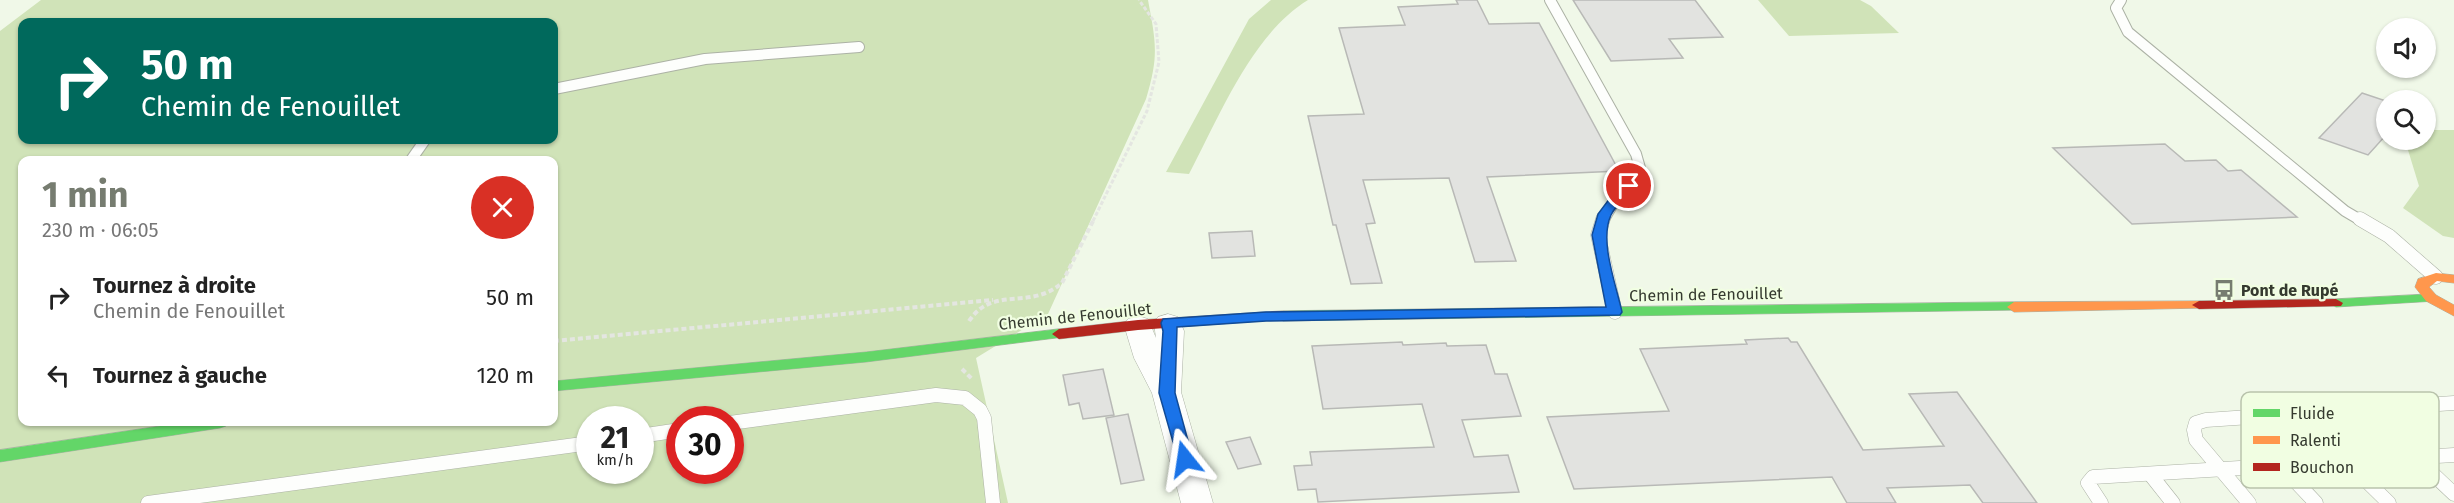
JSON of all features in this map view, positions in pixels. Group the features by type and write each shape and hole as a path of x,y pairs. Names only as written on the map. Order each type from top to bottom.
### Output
{"street":[{"path":"2454,279 2436,277 2428,279 2422,287 2431,298 2454,311"},
{"name":"Chemin de Fenouillet","path":"558,386 866,357 1138,325 1266,316 2346,303 2431,298"},
{"path":"1167,393 1170,331 1168,323"},
{"path":"1138,325 1148,358 1167,393 1197,503"},
{"path":"0,456 194,426"}],"lane":[{"path":"1550,0 1636,154 1641,175 1617,197 1605,214 1598,235 1615,312"},
{"path":"2121,0 2116,8 2128,32 2312,185 2345,211 2389,236 2436,277"},
{"path":"558,87 705,59 859,47"},
{"path":"744,421 936,395 961,396 979,405 984,418 993,503"},
{"path":"2439,404 2454,403"},
{"path":"2241,418 2206,420 2196,423 2194,430 2196,440 2249,503"},
{"path":"148,503 576,445"},
{"path":"2439,456 2454,455"},
{"path":"2101,503 2090,488 2089,480 2094,477 2241,469"},
{"path":"2150,474 2173,503"},
{"path":"2439,480 2454,494"},
{"path":"2302,488 2316,503"},
{"path":"2374,488 2389,503"}],"path":[{"path":"558,341 1040,296 1051,292 1062,283 1147,111 1159,62 1156,24 1139,0"},
{"path":"966,330 974,312 993,300"}],"green space":[{"path":"41,0 1148,0 1155,50 1153,71 1146,99 1048,314 976,358 1008,503 0,503 0,31"},
{"path":"1271,0 1308,0 1288,15 1254,55 1225,103 1189,174 1166,172 1249,19"},
{"path":"1758,0 1860,0 1871,6 1899,33 1789,36"},
{"path":"2436,130 2454,130 2454,238 2443,236 2403,208 2419,186 2408,150 2436,150"}],"building":[{"path":"1456,0 1477,0 1489,24 1539,23 1619,171 1487,177 1516,261 1475,262 1449,178 1363,180 1375,223 1366,224 1382,283 1351,284 1336,225 1333,225 1308,116 1364,114 1339,28 1405,25 1398,7 1458,4"},
{"path":"1573,0 1695,0 1723,37 1669,39 1683,58 1611,61"},
{"path":"2362,93 2376,98 2376,146 2368,155 2319,138"},
{"path":"2165,144 2185,161 2216,160 2228,171 2241,170 2297,217 2132,224 2053,148"},
{"path":"1252,231 1255,256 1212,258 1209,233"},
{"path":"1788,338 1791,342 1797,342 1863,450 1944,446 1909,394 1957,392 2037,503 1983,503 1970,485 1887,488 1896,503 1847,503 1832,477 1574,489 1547,417 1669,411 1640,349 1747,344 1745,340"},
{"path":"1402,342 1403,345 1446,343 1447,346 1486,345 1495,374 1507,374 1521,416 1462,420 1474,457 1508,455 1519,492 1318,502 1316,489 1298,490 1294,466 1312,465 1310,452 1434,447 1422,404 1323,409 1312,346"},
{"path":"1103,369 1114,415 1083,419 1079,403 1069,405 1063,375"},
{"path":"1128,414 1144,480 1121,484 1106,418"},
{"path":"1250,437 1261,464 1238,469 1226,442"}],"traffic: fast":[{"path":"2336,303 2431,298"},
{"path":"1283,316 2014,307"},
{"path":"558,386 866,357 1059,334"},
{"path":"0,456 194,426"}],"traffic: slow":[{"path":"2454,279 2436,277 2423,282 2422,287 2431,298 2454,311"},
{"path":"2014,307 2199,305"}],"traffic: jam":[{"path":"2199,305 2336,303"},
{"path":"1059,334 1138,325 1283,316"}],"place":[{"name":"Pont de Rupé","path":"2224,290"}],"route":[{"path":"1185,459 1167,393 1170,331 1168,323 1266,316 1615,312 1598,235 1605,214 1617,197 1629,186"}]}
